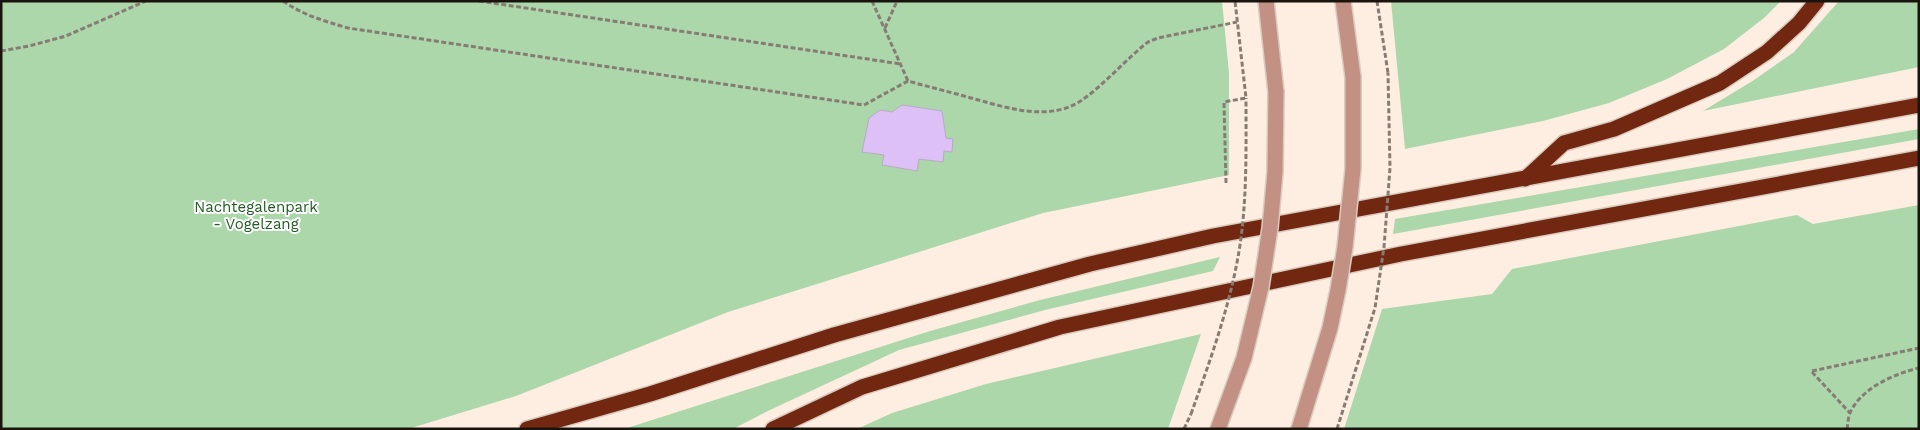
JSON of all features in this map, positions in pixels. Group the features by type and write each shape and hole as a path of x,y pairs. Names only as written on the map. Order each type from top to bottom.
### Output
{"highway":[{"path":"1525,179 1564,143 1614,128 1720,83 1767,52 1799,23 1816,1"},
{"path":"527,429 650,394 834,335 1090,264 1213,236 1919,105"},
{"path":"773,429 862,387 1060,327 1401,254 1919,158"}],"street":[{"path":"1220,424 1244,358 1261,287 1270,228 1276,172 1276,92 1266,1"},
{"path":"1299,427 1330,328 1345,247 1353,169 1353,77 1343,1"}],"path":[{"path":"1,51 30,46 66,36 146,1"},
{"path":"282,1 318,20 348,28 864,105 908,81 1024,111 1045,111 1065,108 1081,100 1148,42 1158,38 1237,22"},
{"path":"479,1 901,64"},
{"path":"872,1 908,81"},
{"path":"885,29 897,1"},
{"path":"1184,429 1210,360 1224,313 1241,240 1246,185 1246,98 1235,1"},
{"path":"1336,429 1375,308 1383,256 1390,168 1388,73 1377,1"},
{"path":"1226,183 1224,102 1246,98"},
{"path":"1850,413 1812,371 1919,348"},
{"path":"1847,429 1850,413 1861,398 1880,384 1904,372 1919,368"}],"green space":[{"name":"Nachtegalenpark - Vogelzang","path":"1,1 1222,1 1229,73 1229,175 1043,213 728,312 516,396 408,429 1,429"},
{"path":"1391,1 1781,1 1764,18 1724,49 1667,79 1609,103 1543,121 1405,149"},
{"path":"1839,1 1919,1 1919,67 1703,111 1754,80 1794,52"},
{"path":"1919,129 1919,139 1393,234 1395,219"},
{"path":"1919,205 1919,429 1344,429 1382,309 1492,294 1512,269 1797,215 1813,224"},
{"path":"1220,257 1213,271 1045,310 899,350 733,429 624,429 930,331 1040,300"},
{"path":"1201,334 1168,429 857,429 892,413 986,384"}],"building":[{"path":"902,105 942,111 946,138 953,139 952,152 944,151 943,162 919,159 917,171 882,165 884,155 862,152 869,118 880,110 892,112"}]}
